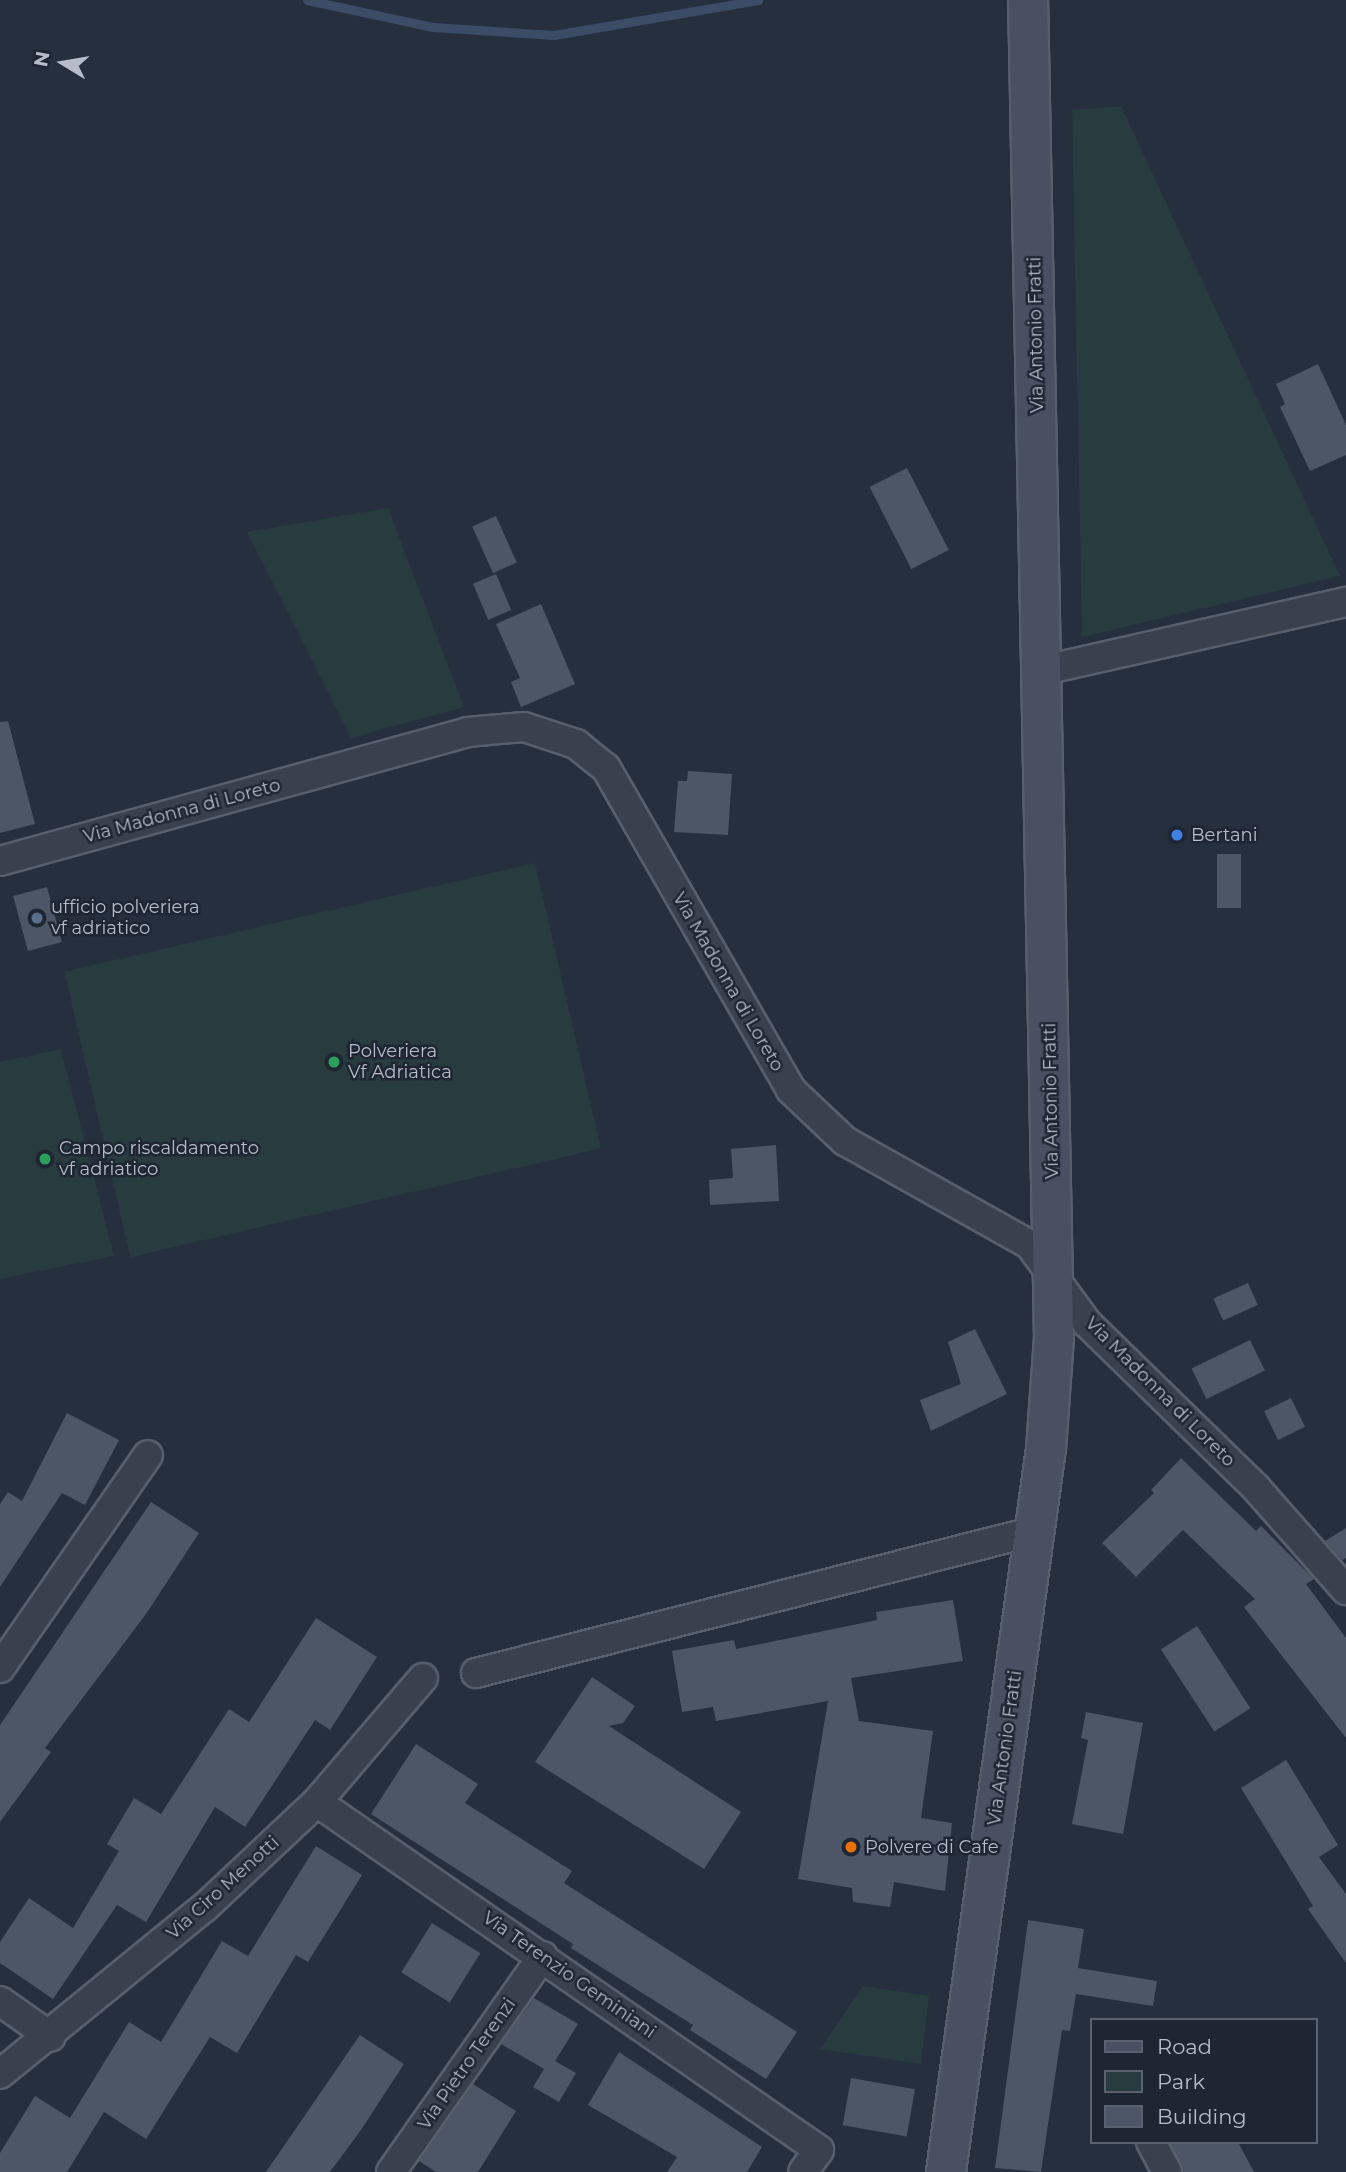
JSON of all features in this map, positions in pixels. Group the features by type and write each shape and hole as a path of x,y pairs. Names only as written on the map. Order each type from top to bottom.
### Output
{"street":[{"name":"Via Antonio Fratti","path":"946,2172 1035,1531 1048,1417 1053,1271 1044,670 1028,0"},
{"path":"1044,670 1346,602"},
{"name":"Via Madonna di Loreto","path":"0,861 467,732 524,726 576,744 607,768 791,1090 845,1141 1030,1245 1053,1271 1087,1323 1256,1488 1346,1590"},
{"path":"0,1668 148,1455"},
{"path":"476,1673 1035,1531"},
{"name":"Via Ciro Menotti","path":"0,2074 51,2037 205,1908 317,1802 423,1678"},
{"name":"Via Terenzio Geminiani","path":"317,1802 542,1956 811,2161"},
{"name":"Via Pietro Terenzi","path":"391,2172 542,1956"},
{"path":"0,2001 51,2037"},
{"path":"1145,2172 1150,2144"},
{"path":"1151,2144 1167,2172"}],"green space":[{"path":"1121,106 1340,576 1082,637 1072,110"},
{"path":"388,508 464,707 351,738 247,532"},
{"name":"Polveriera Vf Adriatica","path":"535,863 601,1148 130,1257 64,972"},
{"name":"Campo riscaldamento vf adriatico","path":"61,1049 114,1256 0,1279 0,1062"},
{"path":"863,1986 929,1996 921,2064 820,2049"}],"building":[{"path":"1318,364 1346,425 1346,455 1310,471 1280,407 1285,404 1276,384"},
{"path":"907,468 949,550 911,569 870,487"},
{"path":"496,516 517,563 493,573 472,527"},
{"path":"496,574 511,610 488,620 473,584"},
{"path":"541,604 575,684 521,707 511,682 520,678 496,624"},
{"path":"8,721 35,824 0,833 0,722"},
{"path":"688,771 732,774 728,835 674,832 678,781 687,781"},
{"path":"1217,854 1241,854 1241,908 1217,908"},
{"name":"ufficio polveriera vf adriatico","path":"47,887 62,942 28,951 13,896"},
{"path":"776,1145 779,1201 710,1205 709,1180 733,1178 731,1149"},
{"path":"1248,1283 1258,1305 1223,1320 1213,1298"},
{"path":"975,1329 1007,1394 931,1431 920,1400 961,1384 948,1342"},
{"path":"1250,1340 1265,1371 1206,1399 1192,1368"},
{"path":"1291,1398 1305,1427 1278,1440 1264,1411"},
{"path":"67,1413 119,1440 85,1505 62,1493 0,1587 0,1504 8,1492 22,1501"},
{"path":"1181,1458 1256,1531 1261,1526 1314,1579 1306,1584 1346,1638 1346,1738 1244,1607 1255,1599 1183,1530 1136,1577 1102,1543 1154,1493 1151,1490"},
{"path":"151,1502 199,1533 146,1614 45,1748 51,1752 0,1822 0,1725"},
{"path":"1346,1528 1346,1558 1342,1560 1325,1541"},
{"path":"953,1600 963,1661 851,1678 859,1721 933,1731 921,1818 952,1823 945,1891 894,1882 890,1907 853,1902 852,1888 798,1879 828,1701 716,1721 713,1707 682,1712 672,1651 734,1640 736,1649 877,1620 876,1612"},
{"path":"316,1618 377,1657 330,1730 315,1720 245,1827 215,1807 146,1922 117,1905 53,1999 0,1963 0,1942 29,1898 73,1928 119,1851 107,1844 134,1798 161,1814 229,1709 249,1722"},
{"path":"1197,1626 1250,1708 1214,1732 1161,1649"},
{"path":"592,1677 635,1706 623,1723 609,1726 741,1812 704,1869 535,1762"},
{"path":"1086,1712 1143,1723 1123,1834 1072,1824 1088,1740 1081,1738"},
{"path":"416,1744 478,1784 465,1803 572,1871 564,1883 797,2032 766,2079 690,2030 693,2025 571,1948 573,1944 371,1814"},
{"path":"1286,1760 1338,1845 1319,1857 1346,1894 1346,1963 1308,1909 1313,1906 1241,1788"},
{"path":"316,1846 362,1875 308,1962 296,1955 237,2053 210,2037 146,2139 104,2112 67,2172 0,2172 0,2153 35,2096 70,2118 129,2022 161,2042 222,1941 248,1956"},
{"path":"1028,1920 1084,1929 1078,1968 1157,1981 1153,2006 1076,1994 1070,2031 1062,2030 1041,2172 995,2168"},
{"path":"432,1923 480,1953 450,2002 401,1972"},
{"path":"534,1998 578,2024 555,2061 576,2073 559,2102 533,2087 544,2069 501,2044"},
{"path":"360,2035 404,2064 361,2130 330,2172 266,2172"},
{"path":"619,2052 762,2147 747,2172 667,2172 677,2157 588,2105"},
{"path":"851,2078 915,2089 907,2137 843,2125"},
{"path":"473,2084 516,2111 478,2172 436,2172 419,2161"},
{"path":"1171,2144 1239,2144 1254,2172 1184,2172"}],"waterway":[{"path":"307,0 433,27 554,35 758,0"}],"place":[{"name":"Bertani","path":"1177,835"},
{"name":"ufficio polveriera vf adriatico","path":"37,918"},
{"name":"Polveriera Vf Adriatica","path":"334,1062"},
{"name":"Campo riscaldamento vf adriatico","path":"45,1159"},
{"name":"Polvere di Cafe","path":"851,1847"}]}
